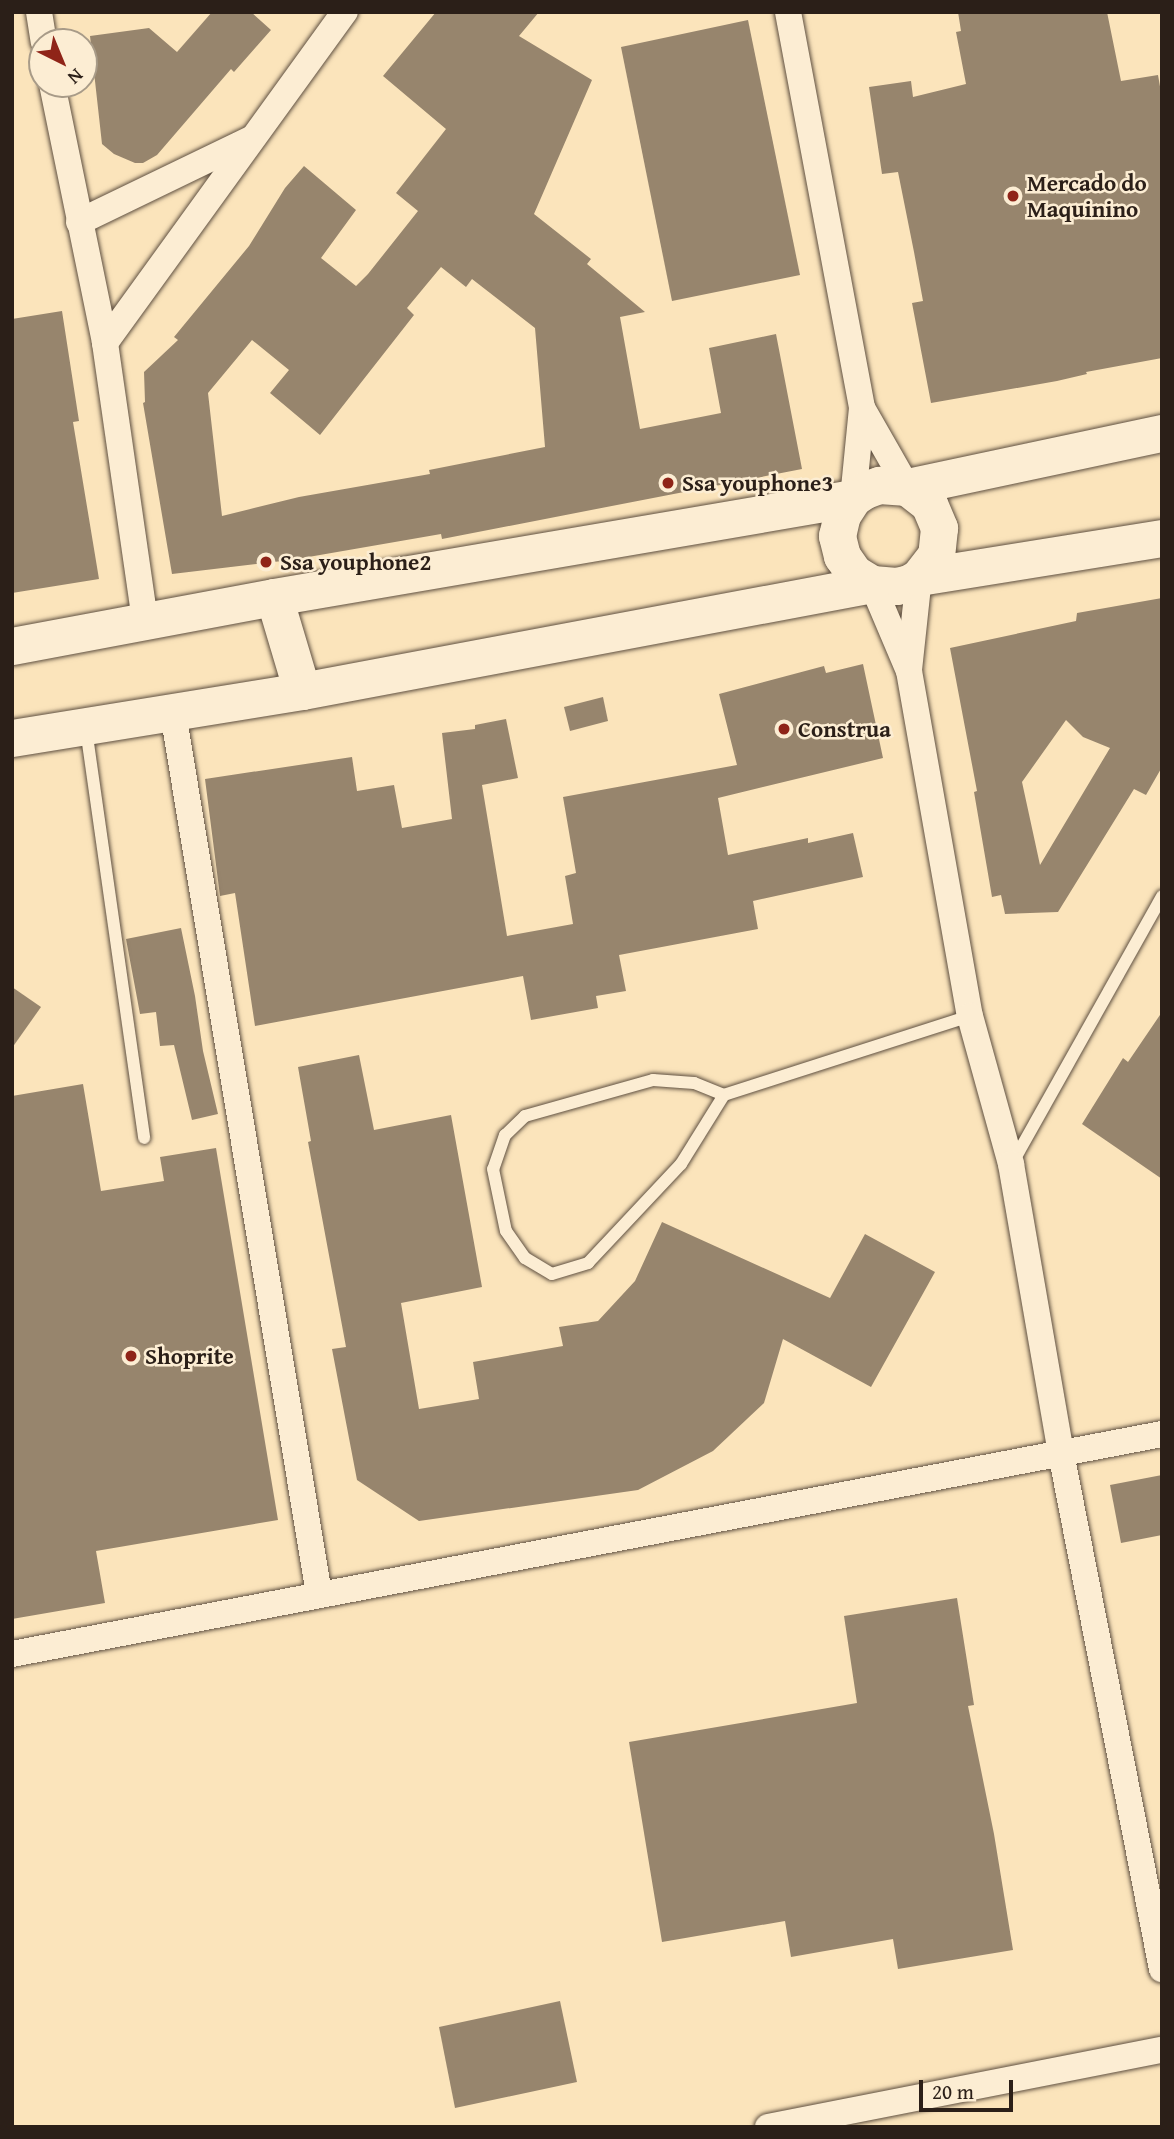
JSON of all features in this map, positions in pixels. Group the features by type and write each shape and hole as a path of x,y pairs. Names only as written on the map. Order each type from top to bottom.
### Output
{"street":[{"path":"106,343 345,12"},
{"path":"788,12 862,408 853,498 842,515 837,536 842,556 854,573 872,584 909,671 970,1016 1011,1164 1062,1453 1153,1872 1162,1969"},
{"path":"55,98 106,343 145,622"},
{"path":"79,222 254,138"},
{"path":"862,408 907,487 929,504 939,528 936,555 919,577 909,671"},
{"path":"12,646 274,597 853,498 879,485 907,487 1162,433"},
{"path":"12,738 302,691 872,584 896,586 919,577 1162,538"},
{"path":"274,597 302,691"},
{"path":"173,713 319,1594"},
{"path":"12,1654 1162,1434"},
{"path":"768,2127 823,2121 1162,2050"}],"lane":[{"path":"86,727 144,1138"},
{"path":"1011,1164 1162,896"},
{"path":"724,1095 681,1164 588,1264 552,1274 525,1258 506,1231 493,1169 505,1135 525,1116 653,1080 694,1083 724,1095 970,1016"}],"building":[{"path":"212,12 251,12 271,30 234,72 231,69 157,155 143,163 135,163 114,154 102,144 97,98 98,35 149,28 177,52"},
{"path":"436,12 539,12 519,36 592,80 534,214 591,259 587,264 645,312 620,317 640,429 721,413 709,348 776,334 802,469 442,539 441,534 291,560 172,574 143,403 144,372 178,340 174,337 249,246 285,188 304,166 356,210 321,258 356,286 368,274 418,211 396,193 446,129 383,76","holes":["441,267 466,287 472,279 535,328 545,447 429,470 430,474 299,497 222,516 208,393 252,340 289,370 270,393 320,435 414,315 407,308"]},
{"name":"Mercado do Maquinino","path":"958,12 1107,12 1121,81 1158,75 1162,98 1162,358 1086,372 1087,374 1057,381 931,403 912,303 923,301 914,252 898,172 882,174 869,87 911,81 913,97 966,84 956,32 961,31"},
{"path":"748,20 800,275 672,301 621,47"},
{"path":"62,311 79,421 73,422 99,579 12,593 12,319"},
{"path":"1162,598 1162,767 1146,795 1134,789 1058,912 1005,914 1001,895 992,897 974,792 977,791 950,648 1076,621 1077,613","holes":["1066,720 1083,737 1110,748 1040,865 1022,782"]},
{"path":"863,664 883,758 718,798 728,855 808,838 808,843 853,833 863,877 753,901 758,929 619,955 626,991 596,996 598,1008 531,1020 523,976 255,1026 235,893 220,896 205,779 352,757 357,791 394,785 402,828 452,819 442,733 475,729 475,725 506,719 518,778 482,785 507,936 573,924 565,876 576,873 563,797 737,765 719,694 824,666 826,673"},
{"path":"603,697 608,721 570,731 564,707"},
{"path":"181,928 203,1051 218,1114 192,1120 174,1045 160,1046 156,1012 140,1014 126,939"},
{"path":"12,987 41,1007 12,1048"},
{"path":"1162,1012 1162,1179 1082,1124 1123,1058 1128,1062"},
{"path":"359,1055 374,1130 451,1115 482,1287 401,1303 419,1409 479,1399 473,1362 563,1346 559,1327 598,1321 635,1281 662,1222 830,1298 865,1234 935,1272 871,1387 783,1339 764,1403 713,1451 638,1490 419,1521 357,1480 332,1349 346,1347 308,1142 311,1141 298,1067"},
{"name":"Shoprite","path":"83,1084 101,1191 164,1181 160,1157 216,1148 278,1520 96,1551 105,1603 12,1619 12,1096"},
{"path":"1162,1475 1162,1535 1121,1543 1110,1485"},
{"path":"957,1598 974,1705 968,1706 994,1834 1013,1950 898,1969 893,1939 791,1957 785,1921 662,1942 629,1742 857,1703 844,1616"},
{"path":"560,2001 577,2082 455,2108 439,2027"}],"place":[{"name":"Mercado do Maquinino","path":"1013,196"},
{"name":"Ssa youphone3","path":"668,483"},
{"name":"Ssa youphone2","path":"266,562"},
{"name":"Construa","path":"784,729"},
{"name":"Shoprite","path":"131,1356"}]}
